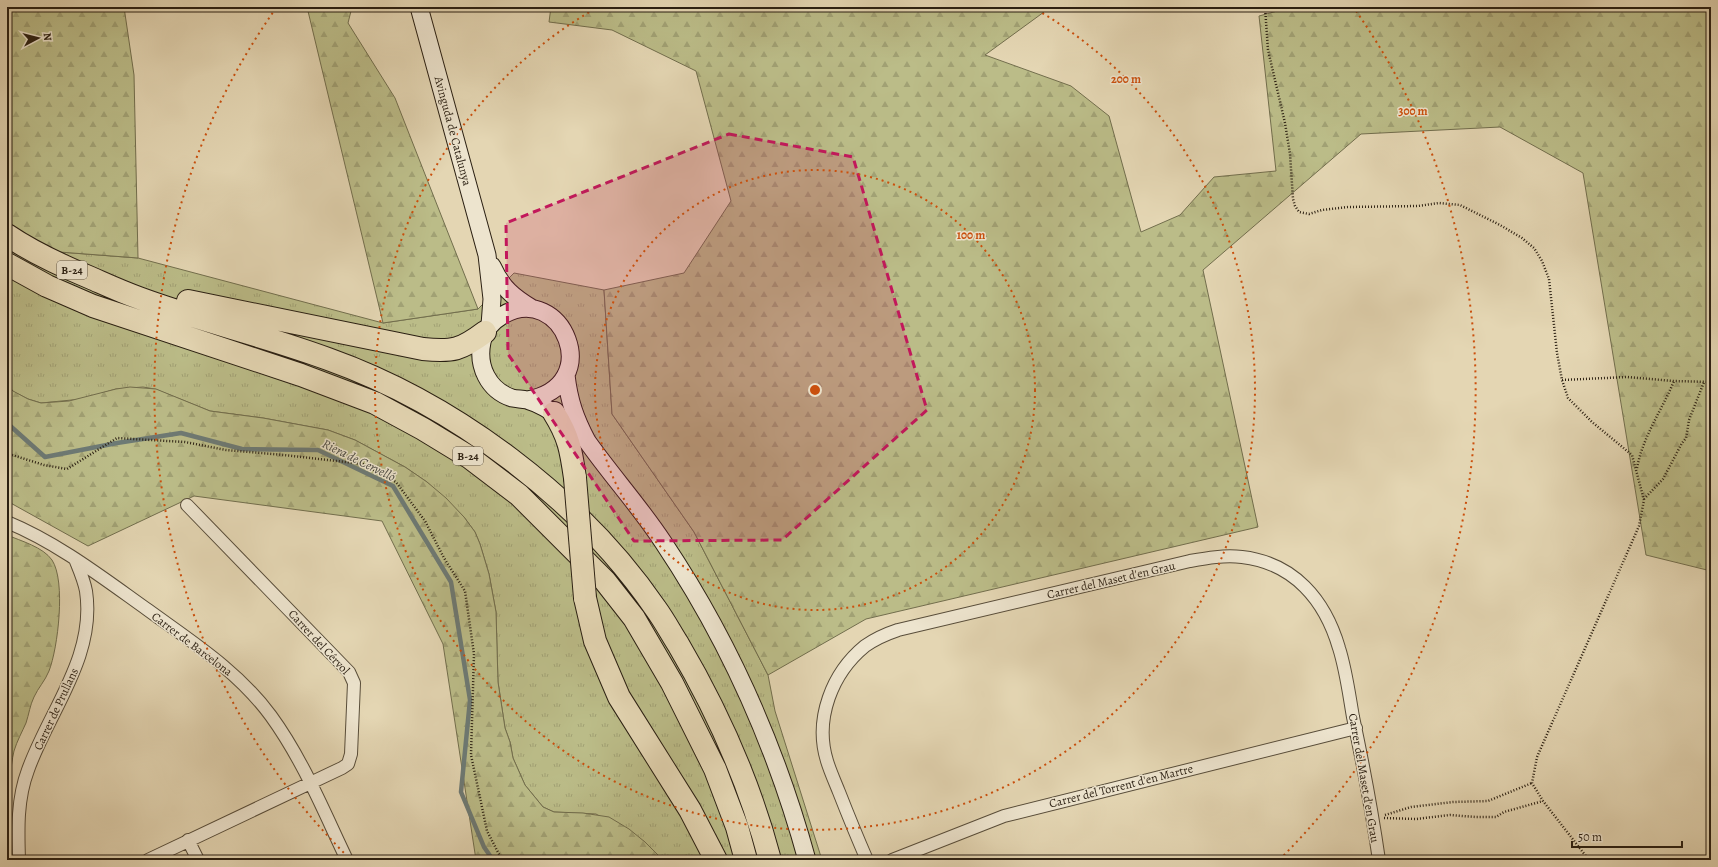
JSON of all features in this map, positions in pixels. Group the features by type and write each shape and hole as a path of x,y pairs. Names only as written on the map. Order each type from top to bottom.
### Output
{"highway":[{"name":"B-24","path":"9,236 74,271 136,297 330,359 422,401 467,428 514,460 602,541 632,576 657,610 698,678 723,730 742,774 770,860"},
{"name":"B-24","path":"7,264 47,286 93,306 302,375 375,403 423,429 468,457 519,495 569,543 605,581 634,618 672,683 715,769 737,827 746,860"},
{"path":"136,297 169,297 423,349 455,350 469,344 488,329"},
{"path":"554,413 565,431 571,450 575,478 585,598 595,641 619,696 690,810 716,860"}],"street":[{"name":"Avinguda de Catalunya","path":"419,7 487,255 492,298 488,329"},
{"name":"Avinguda de Catalunya","path":"487,255 498,279 504,288 517,300 533,309"},
{"path":"527,400 539,398 550,393 559,385 566,375 570,362 570,348 566,334 558,322 546,314 533,309 520,309 508,312 498,318 488,329 482,340 480,354 482,369 489,382 499,392 512,398 527,400 542,406 573,427 587,440"},
{"path":"566,375 571,407 587,440 663,541 697,597 725,648 751,702 773,754 807,860"},
{"name":"Carrer del Cérvol","path":"148,860 342,768 350,760 352,742 354,688 349,672 187,505"},
{"name":"Carrer de Barcelona","path":"7,522 33,533 75,559 221,663 245,685 278,726 310,783 347,860"},
{"name":"Carrer del Maset d'en Grau","path":"867,860 827,761 823,734 826,703 833,686 841,672 866,646 882,636 898,630 1190,561 1215,557 1242,557 1274,566 1289,574 1307,588 1319,602 1329,620 1339,649 1356,728 1373,818 1379,860"},
{"name":"Carrer de Prullans","path":"19,860 19,810 22,790 28,770 74,671 85,640 87,616 86,591 83,578 75,559"},
{"name":"Carrer del Torrent d'en Martre","path":"892,860 1004,816 1356,728"},
{"path":"188,840 198,860"}],"path":[{"path":"1277,7 1265,7 1268,50 1285,123 1290,154 1293,199 1299,212 1309,214 1322,210 1348,207 1404,207 1439,203 1460,205 1522,238 1534,248 1542,261 1549,278 1562,380 1568,398 1592,422 1632,455 1644,500 1639,526 1537,757 1532,783 1542,802 1589,860"},
{"path":"1282,7 1300,10 1317,7"},
{"path":"1562,380 1627,377 1674,381 1711,382"},
{"path":"1637,470 1639,458 1647,436 1667,398 1674,381"},
{"path":"1644,500 1663,479 1686,438 1692,413 1704,382"},
{"path":"7,452 9,454 44,465 67,469 116,438 185,442 226,450 290,455 363,464 396,482 425,521 444,558 465,591 474,654 471,755 487,831 502,860"},
{"path":"1373,818 1411,807 1453,802 1488,801 1532,783"},
{"path":"1373,818 1416,819 1450,815 1476,818 1496,817 1504,812 1542,802"}],"highlighted area":[{"path":"729,134 853,157 927,410 782,540 634,541 508,354 506,223"}],"green space":[{"path":"7,7 124,7 134,75 138,258 7,248"},
{"path":"307,7 352,7 348,23 395,98 478,309 383,323"},
{"path":"551,7 1045,7 1044,12 985,55 1071,86 1109,116 1141,232 1180,215 1214,177 1276,171 1259,16 1292,7 1711,7 1711,571 1646,555 1583,173 1500,127 1361,134 1203,270 1258,527 866,619 768,675 694,532 612,414 604,290 684,273 731,201 696,71 612,30 549,22"},
{"path":"7,248 138,258 383,323 478,309 514,273 604,290 612,414 694,532 768,675 775,711 822,860 663,860 645,842 596,814 554,812 543,807 525,785 513,758 510,742 505,728 498,682 496,612 489,574 475,532 464,517 427,482 405,467 355,440 328,430 263,418 210,411 155,389 143,387 116,389 82,399 41,403 28,399 12,391 7,384"},
{"path":"7,384 13,391 28,399 41,403 69,401 130,387 156,389 210,411 263,418 328,430 355,440 405,467 427,482 446,498 464,517 475,532 480,544 489,574 496,612 498,682 505,728 510,742 513,758 525,785 543,807 554,812 583,813 609,817 629,829 663,860 476,860 443,644 382,521 194,496 88,546 7,501"},
{"path":"7,535 25,542 48,555 56,570 60,598 58,631 49,671 33,700 26,723 14,751 10,778 10,792 14,860 7,860"}],"waterway":[{"name":"Riera de Cervelló","path":"7,423 45,457 117,443 181,433 242,449 318,450 393,486 451,582 470,700 461,792 484,847 493,860"}]}
